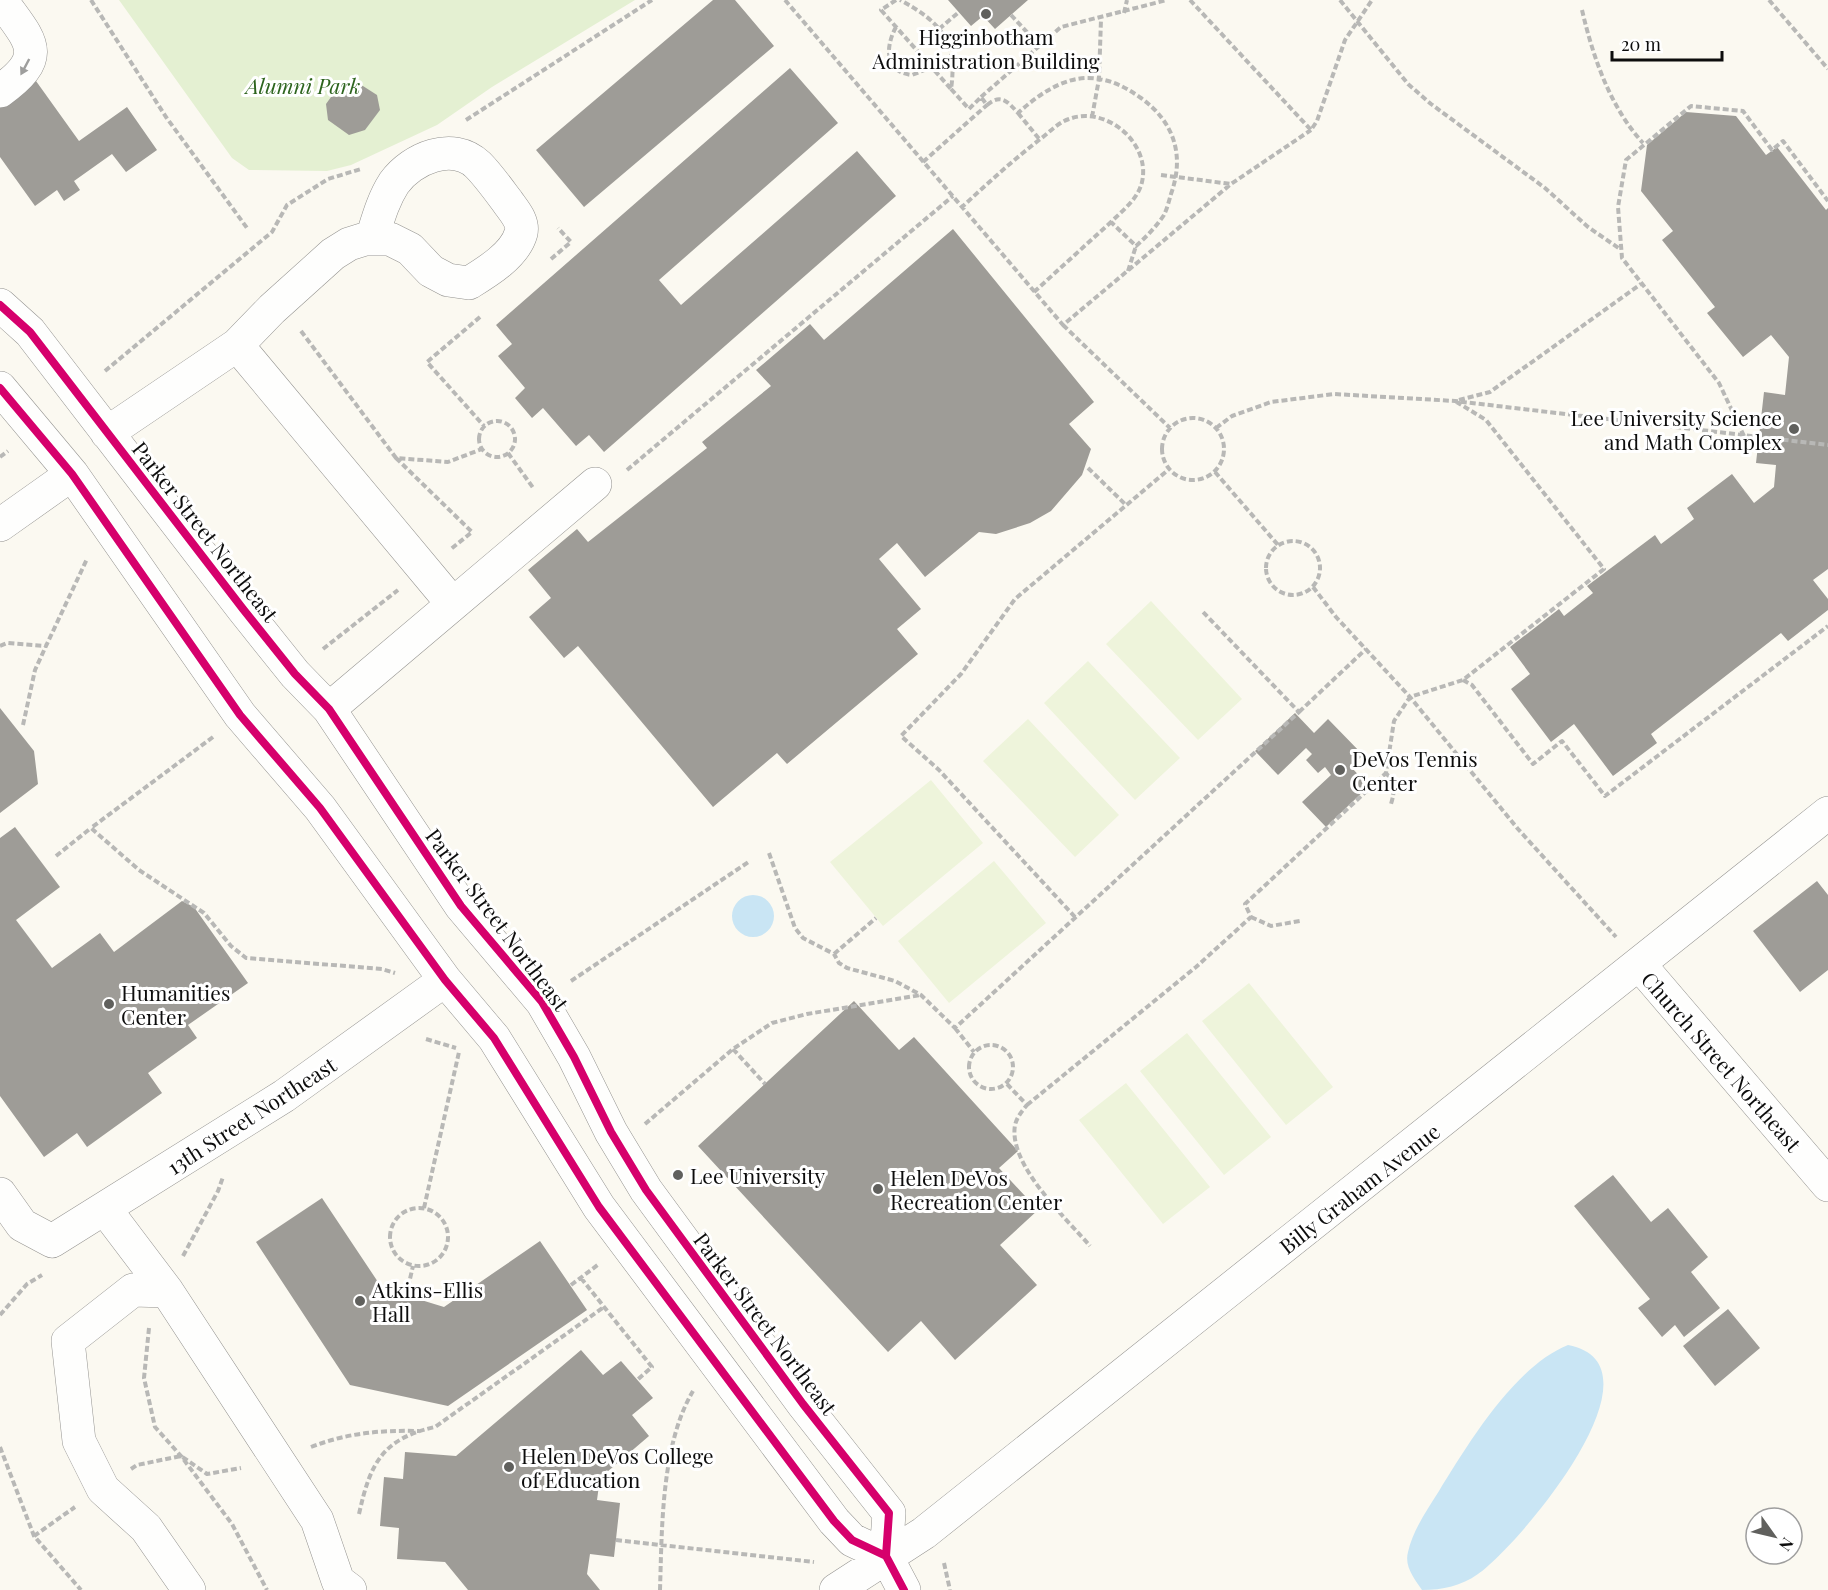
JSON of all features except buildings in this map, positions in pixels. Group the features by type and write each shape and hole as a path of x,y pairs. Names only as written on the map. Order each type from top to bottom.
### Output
{"street":[{"path":"0,91 20,77 32,53 30,43 1,0"},
{"path":"107,433 237,345 280,302 341,248 372,238 390,238 410,249 431,271 448,280 469,283 510,252 521,233 521,221 477,164 451,153 435,155 413,165 396,181 383,203 372,238"},
{"name":"Parker Street Northeast","path":"0,305 30,332 295,674 328,709 461,906 542,1002 574,1057 611,1132 646,1190 803,1404 889,1513 886,1556"},
{"path":"237,345 452,603"},
{"path":"0,388 72,474 240,715 320,808 445,980 494,1038 599,1207 834,1521 852,1540 886,1556 904,1590"},
{"path":"0,525 72,474"},
{"path":"328,709 595,484"},
{"name":"Billy Graham Avenue","path":"830,1577 886,1556 924,1533 1630,954 1828,813"},
{"name":"Church Street Northeast","path":"1630,954 1828,1185"},
{"name":"13th Street Northeast","path":"0,1194 22,1225 52,1241 284,1096 445,980"},
{"path":"105,1209 167,1291 317,1520 338,1581 350,1590"},
{"path":"167,1291 133,1290 68,1341 79,1441 103,1489 146,1528 189,1590"}],"path":[{"path":"91,0 166,117 247,228"},
{"path":"458,124 652,0"},
{"path":"785,0 1063,325 1170,428"},
{"path":"951,89 954,58 939,28 932,20 898,0 881,10 932,67 951,89 969,109 1061,27 1101,19 1167,0"},
{"path":"1124,13 1127,0"},
{"path":"1190,0 1311,130"},
{"path":"1340,0 1388,61 1431,104 1545,188 1575,217 1621,250"},
{"path":"1063,325 1231,184 1311,130 1317,121 1345,40 1372,0"},
{"path":"1769,0 1828,69"},
{"path":"1582,10 1588,40 1606,84 1624,120 1643,143"},
{"path":"939,28 959,12"},
{"path":"1011,15 1039,45"},
{"path":"1092,117 1099,79 1101,19"},
{"path":"896,27 888,42 887,53 897,68 906,74 917,75 932,67"},
{"path":"1018,113 1039,95 1057,86 1072,80 1099,79 1121,85 1160,114 1170,128 1178,160 1176,177 1165,214 1136,246 1128,272"},
{"path":"981,98 987,105"},
{"path":"923,162 996,99 1006,99 1040,140"},
{"path":"1744,436 1719,383 1622,258 1618,207 1626,160 1643,143 1691,106 1743,111 1772,150 1783,141 1828,201"},
{"path":"962,207 1068,119 1092,117 1111,123 1129,135 1137,148 1142,166 1142,181 1137,194 1111,222 1034,292"},
{"path":"1161,175 1231,184"},
{"path":"101,374 272,232 287,205 328,179"},
{"path":"595,484 604,490 953,196"},
{"path":"1111,222 1136,246"},
{"path":"1455,401 1491,392 1641,284"},
{"path":"280,302 396,458 472,532"},
{"path":"1216,428 1232,416 1271,402 1317,395 1356,394 1455,401 1828,445"},
{"path":"1300,921 1271,926 1251,917 1245,904 1386,772 1395,721 1410,697 1463,680 1604,569 1486,420 1455,401"},
{"path":"1201,418 1216,428 1223,440 1224,451 1222,461 1215,472 1201,480 1191,481 1181,479 1168,470 1162,448 1170,428 1179,421 1201,418"},
{"path":"500,422 513,433 514,444 508,453 491,457 482,449 479,440 484,426 500,422"},
{"path":"396,458 423,459 439,463 482,449"},
{"path":"508,453 556,516"},
{"path":"1088,468 1126,505"},
{"path":"1075,917 939,770 901,736 961,674 1015,599 1168,470"},
{"path":"1215,472 1278,545"},
{"path":"1292,541 1300,542 1314,551 1320,567 1320,576 1313,587 1294,596 1276,590 1270,583 1266,564 1278,545 1292,541"},
{"path":"23,725 35,670 90,552"},
{"path":"1313,587 1410,697 1518,829 1630,954"},
{"path":"1203,612 1299,712"},
{"path":"1463,680 1472,685 1533,764 1563,741 1605,796 1828,626"},
{"path":"0,646 7,643 46,646"},
{"path":"955,1028 1366,649"},
{"path":"56,856 214,737"},
{"path":"1386,772 1392,780 1394,793 1391,804"},
{"path":"91,828 139,870 204,913 231,946 246,958 382,969 399,974"},
{"path":"769,854 795,928 803,938 834,954 839,963 847,968 895,981 921,995 955,1028 974,1052"},
{"path":"562,988 750,861"},
{"path":"1090,1246 1025,1170 1015,1126 1018,1116 1027,1105 1196,967 1251,917"},
{"path":"834,954 876,918"},
{"path":"644,1125 733,1049 772,1023 807,1014 921,995"},
{"path":"987,1045 1002,1047 1007,1051 1011,1056 1014,1070 1007,1084 992,1090 977,1085 969,1072 974,1052 987,1045"},
{"path":"424,1208 460,1049"},
{"path":"733,1049 765,1084"},
{"path":"1007,1084 1027,1105"},
{"path":"424,1208 439,1215 444,1222 448,1242 439,1258 423,1267 413,1266 404,1263 392,1250 390,1230 401,1213 410,1209 424,1208"},
{"path":"571,1285 609,1257"},
{"path":"406,1296 413,1266"},
{"path":"581,1278 652,1367 637,1380"},
{"path":"0,1315 27,1284"},
{"path":"34,1536 137,1465 181,1456 207,1474 243,1468 341,1435 381,1431 419,1431 435,1427 604,1307"},
{"path":"660,1590 664,1504 681,1412 696,1386"},
{"path":"359,1514 373,1464 391,1447 419,1431"},
{"path":"0,1447 34,1536 81,1590"},
{"path":"616,1540 662,1545 830,1577"},
{"path":"944,1563 950,1590"}],"green space":[{"name":"Alumni Park","path":"119,0 635,0 492,87 437,125 351,165 327,171 249,170 232,158"},
{"path":"1151,601 1242,699 1198,740 1106,644"},
{"path":"1088,661 1180,758 1135,800 1044,703"},
{"path":"1028,719 1119,815 1075,857 983,761"},
{"path":"931,780 983,843 883,926 830,862"},
{"path":"994,861 1046,923 949,1003 898,941"},
{"path":"1249,983 1333,1087 1286,1125 1202,1021"},
{"path":"1187,1033 1271,1137 1224,1175 1140,1071"},
{"path":"1126,1083 1210,1187 1163,1224 1079,1120"}],"water":[{"path":"753,895 761,896 768,901 773,908 773,924 768,931 761,936 753,937 745,936 738,931 733,924 732,916 733,908 738,901 745,896"},
{"path":"1568,1345 1596,1359 1603,1385 1596,1419 1577,1456 1551,1495 1498,1557 1465,1582 1422,1590 1411,1572 1407,1557 1413,1536 1425,1513 1494,1408 1530,1370 1548,1355"}],"cycle path":[{"path":"0,305 30,332 243,609 295,674 329,709 461,906 542,1002 574,1057 611,1132 646,1190 803,1404 889,1513 886,1556 904,1590"},
{"path":"0,388 72,474 240,715 320,808 445,980 494,1038 599,1207 834,1521 852,1540 886,1556"}],"place":[{"name":"Higginbotham Administration Building","path":"986,14"},
{"name":"Lee University Science and Math Complex","path":"1794,429"},
{"name":"DeVos Tennis Center","path":"1340,770"},
{"name":"Humanities Center","path":"109,1004"},
{"name":"Lee University","path":"678,1175"},
{"name":"Helen DeVos Recreation Center","path":"878,1189"},
{"name":"Atkins-Ellis Hall","path":"360,1301"},
{"name":"Helen DeVos College of Education","path":"509,1467"}]}
